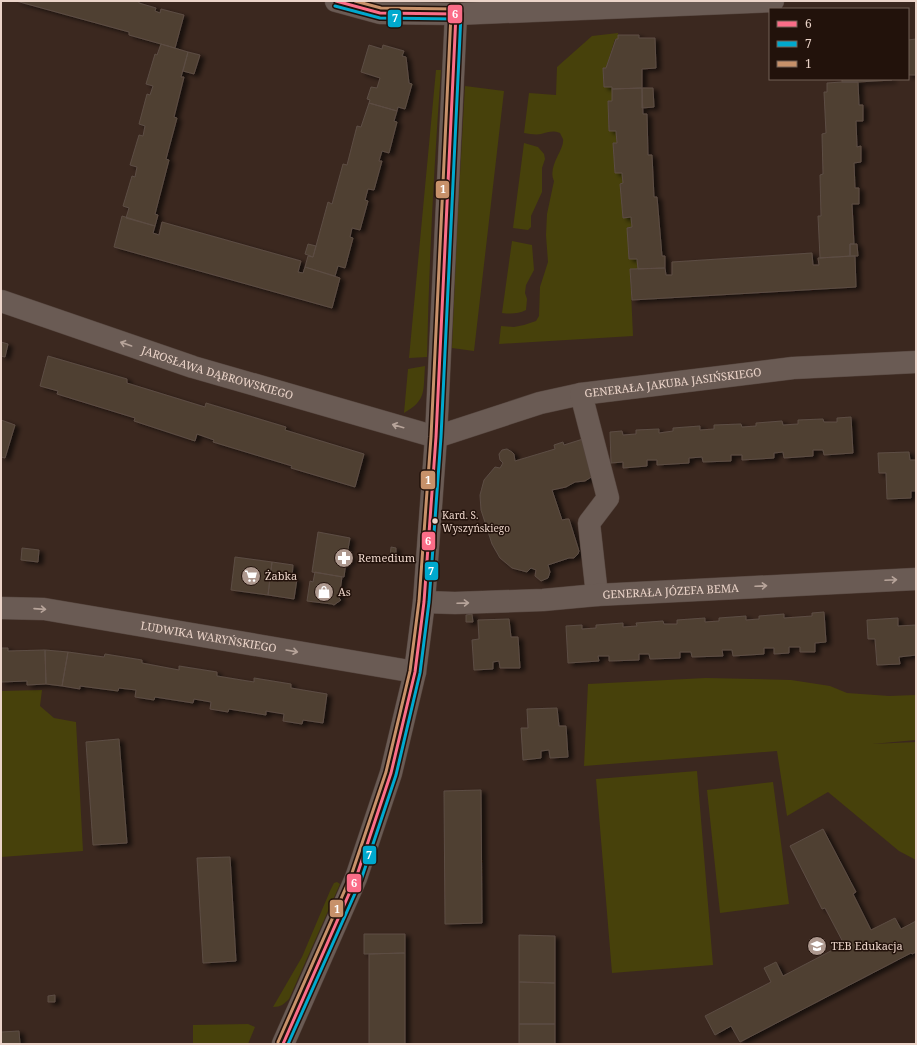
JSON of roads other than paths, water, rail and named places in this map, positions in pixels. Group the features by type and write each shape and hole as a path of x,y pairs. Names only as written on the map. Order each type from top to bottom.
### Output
{"street":[{"path":"336,1 380,13 456,14 773,1"},
{"path":"283,1044 356,878 391,772 415,672 424,602 436,437 456,14"},
{"name":"JAROSŁAWA DĄBROWSKIEGO","path":"1,301 193,367 436,437"},
{"name":"GENERAŁA JAKUBA JASIŃSKIEGO","path":"436,437 540,403 582,394 793,368 916,362"},
{"path":"582,394 608,498 589,523 598,595"},
{"name":"GENERAŁA JÓZEFA BEMA","path":"424,602 456,603 543,600 598,595 916,579"},
{"name":"LUDWIKA WARYŃSKIEGO","path":"1,608 44,609 415,672"}],"place":[{"name":"Kard. S. Wyszyńskiego","path":"435,521"},
{"name":"Remedium","path":"344,558"},
{"name":"Żabka","path":"251,576"},
{"name":"As","path":"324,592"},
{"name":"TEB Edukacja","path":"817,946"}]}
